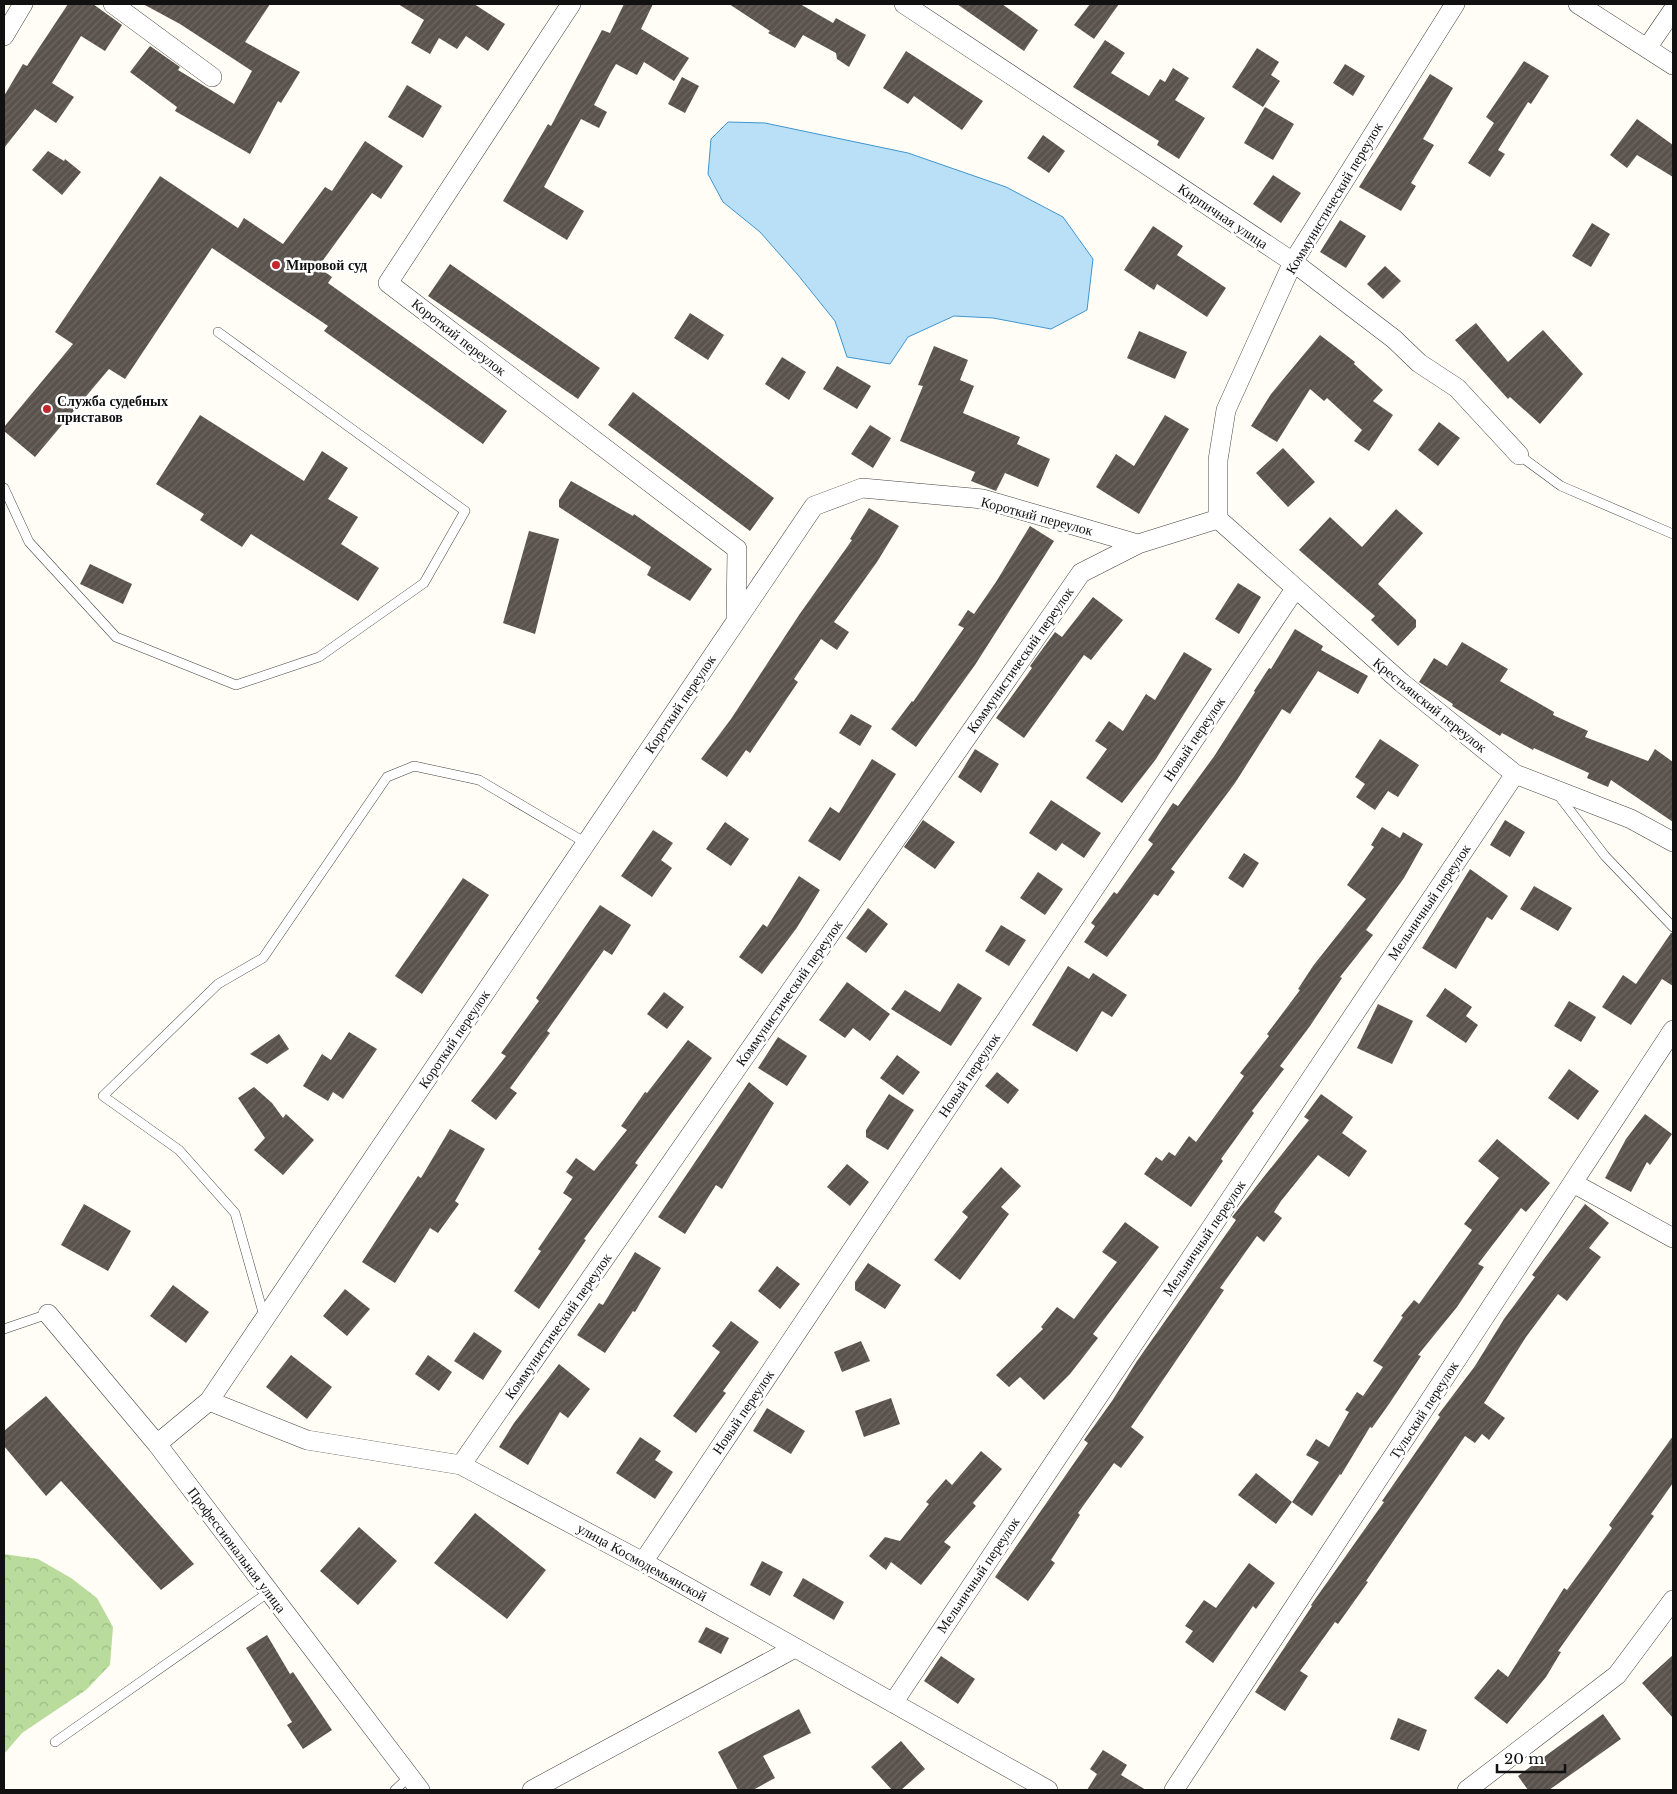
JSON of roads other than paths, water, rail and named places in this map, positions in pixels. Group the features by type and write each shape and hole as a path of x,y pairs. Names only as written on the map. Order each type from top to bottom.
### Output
{"street":[{"path":"4,36 23,4"},
{"path":"113,4 212,77"},
{"name":"Кирпичная улица","path":"904,4 1292,262 1394,340 1419,363 1457,388 1519,455"},
{"name":"Коммунистический переулок","path":"1218,519 1218,460 1226,410 1292,262 1455,4"},
{"path":"1578,4 1673,65"},
{"name":"Короткий переулок","path":"562,7 388,283 737,549 736,621"},
{"path":"1647,48 1673,10"},
{"name":"Короткий переулок","path":"157,1444 209,1401 814,506 862,488 983,500 1138,544"},
{"path":"1138,544 1218,519"},
{"name":"Крестьянский переулок","path":"1218,519 1402,683 1515,774 1631,820 1673,842"},
{"name":"Коммунистический переулок","path":"460,1465 1081,573 1138,544"},
{"name":"Новый переулок","path":"643,1562 1295,589"},
{"name":"Мельничный переулок","path":"893,1702 1515,774"},
{"name":"Тульский переулок","path":"1174,1790 1673,1030"},
{"path":"1573,1183 1673,1238"},
{"name":"Профессиональная улица","path":"48,1314 157,1444 415,1783"},
{"name":"улица Космодемьянской","path":"209,1401 307,1440 460,1465 643,1562 1048,1790"},
{"path":"1467,1790 1617,1675 1673,1600"},
{"path":"532,1790 795,1648"}],"lane":[{"path":"4,488 29,542 116,636 236,685 318,657 424,583 465,511 218,332"},
{"path":"1519,455 1561,486 1673,534"},
{"path":"265,1319 235,1214 179,1150 103,1096 218,984 262,958 387,777 414,766 479,780 586,843"},
{"path":"1554,789 1606,856 1673,928"},
{"path":"4,1329 48,1314"},
{"path":"55,1742 269,1592"},
{"path":"395,1790 415,1783"}],"water":[{"path":"728,122 765,123 908,153 1006,187 1063,217 1093,259 1087,310 1051,329 993,318 954,316 908,337 890,364 847,357 835,321 760,232 723,202 708,174 711,139"}],"place":[{"name":"Мировой суд","path":"276,265"},
{"name":"Служба судебных приставов","path":"47,409"}]}
